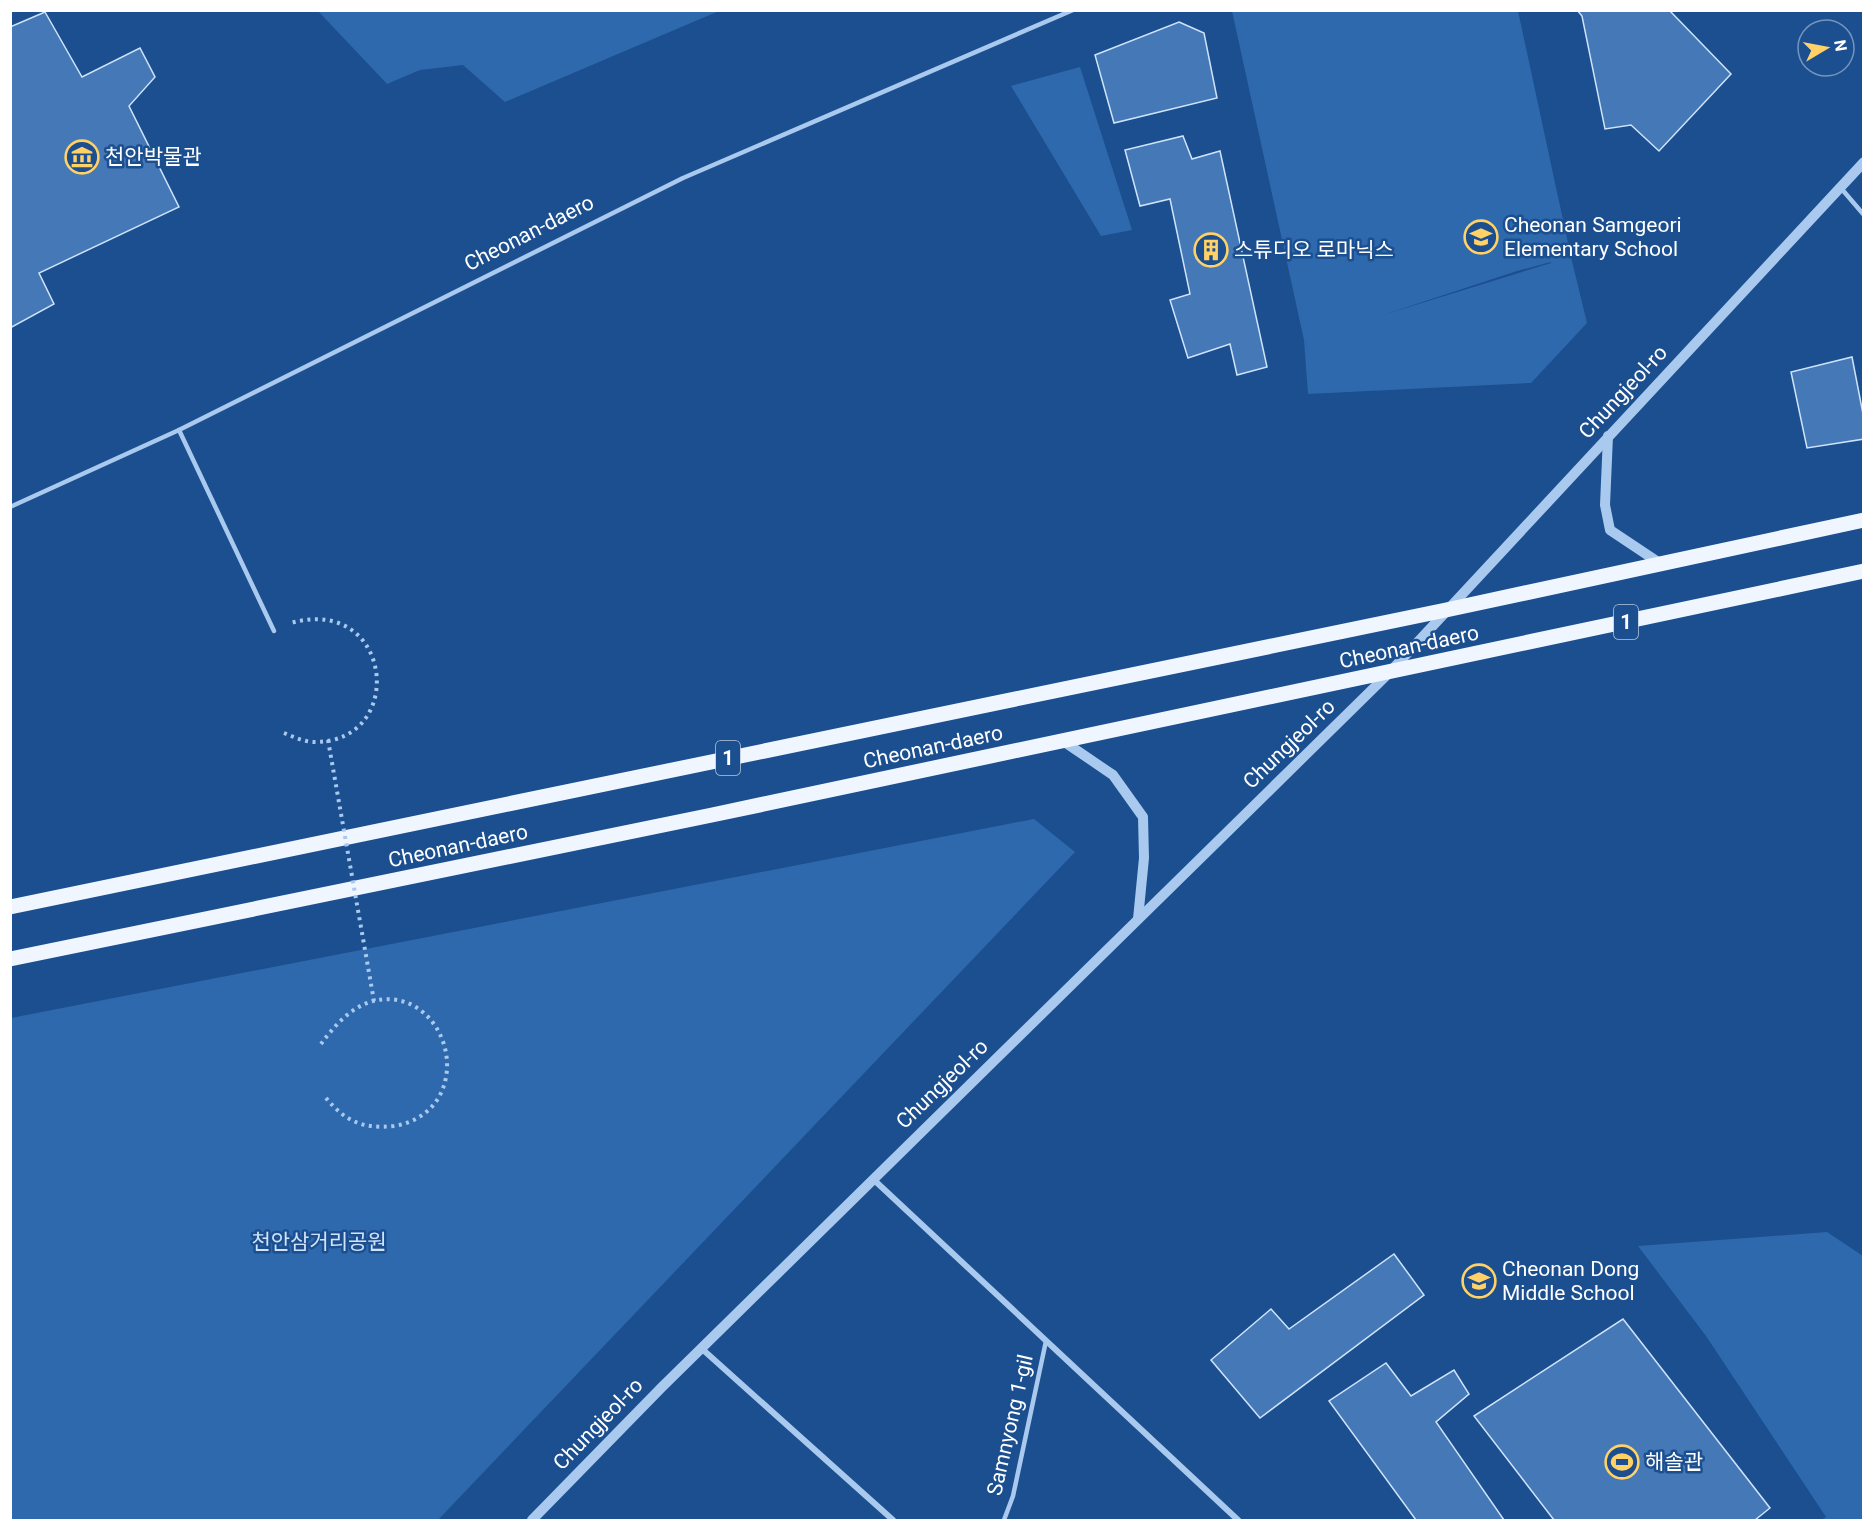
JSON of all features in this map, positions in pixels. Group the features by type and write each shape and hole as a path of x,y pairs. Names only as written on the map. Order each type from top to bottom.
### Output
{"main road":[{"name":"Cheonan-daero","path":"10,907 1446,609 1863,520"},
{"name":"Cheonan-daero","path":"10,959 1389,673 1863,571"}],"street":[{"name":"Chungjeol-ro","path":"532,1521 701,1348 1389,673 1863,162"},
{"path":"1608,436 1605,505 1610,530 1660,564"},
{"path":"1063,741 1113,775 1143,818 1144,858 1138,919"},
{"path":"873,1179 1238,1521"},
{"path":"701,1348 893,1521"}],"lane":[{"name":"Cheonan-daero","path":"10,507 179,430 683,178 1073,10"},
{"path":"1840,187 1863,215"},
{"path":"179,430 274,631"},
{"name":"Samnyong 1-gil","path":"1010,1521 1005,1518 1013,1496 1046,1341"}],"path":[{"path":"274,631 286,624 304,619 322,618 338,621 354,631 366,644 373,658 376,674 373,704 366,720 353,732 314,742 284,733"},
{"path":"328,740 374,1001"},
{"path":"321,1044 333,1027 351,1012 374,1001 402,1002 427,1016 436,1025 443,1038 448,1062 446,1082 432,1107 423,1116 401,1125 379,1127 362,1125 347,1118 326,1098"}],"green space":[{"path":"318,11 719,11 505,102 463,65 420,70 387,84"},
{"path":"1232,11 1518,11 1587,323 1531,383 1308,394 1304,340","holes":["1551,263 1383,315 1517,271"]},
{"path":"1080,67 1132,230 1101,236 1011,86"},
{"name":"천안삼거리공원","path":"1034,819 1075,852 438,1520 11,1520 11,1018"},
{"path":"1827,1232 1863,1256 1863,1520 1821,1520 1826,1517 1706,1336 1638,1246"}],"building":[{"path":"1577,10 1669,10 1731,74 1659,151 1631,125 1605,129 1582,16"},
{"name":"천안박물관","path":"45,12 82,77 140,48 155,77 129,106 179,207 39,273 54,304 10,328 10,27"},
{"path":"1179,22 1204,33 1217,98 1114,123 1095,55"},
{"name":"스튜디오 로마닉스","path":"1183,136 1192,159 1220,151 1267,367 1237,375 1230,344 1188,358 1170,300 1190,294 1170,199 1140,206 1125,150"},
{"path":"1852,357 1864,419 1864,439 1807,448 1791,372"},
{"path":"1394,1254 1424,1295 1260,1418 1211,1360 1271,1309 1289,1329"},
{"name":"해솔관","path":"1623,1319 1770,1508 1755,1520 1554,1520 1474,1416"},
{"path":"1386,1363 1411,1396 1454,1370 1469,1394 1436,1422 1504,1520 1416,1520 1329,1401"}],"place":[{"name":"천안박물관","path":"82,157"},
{"name":"Cheonan Samgeori Elementary School","path":"1481,237"},
{"name":"스튜디오 로마닉스","path":"1211,250"},
{"name":"Cheonan Dong Middle School","path":"1479,1281"},
{"name":"해솔관","path":"1622,1462"}]}
